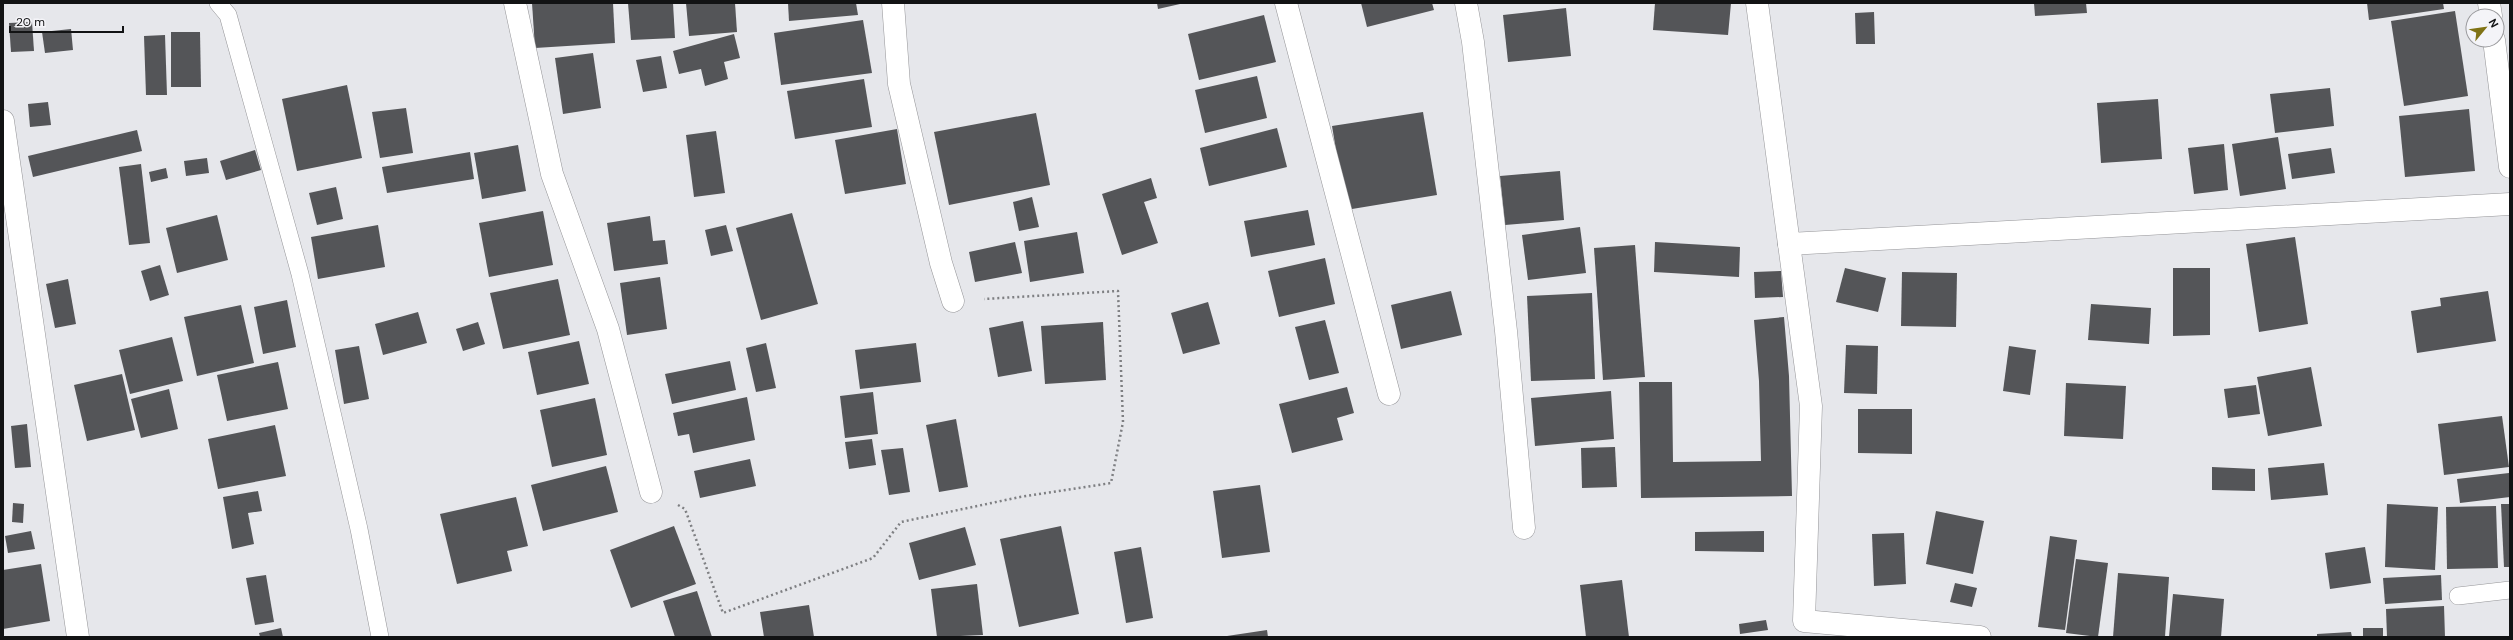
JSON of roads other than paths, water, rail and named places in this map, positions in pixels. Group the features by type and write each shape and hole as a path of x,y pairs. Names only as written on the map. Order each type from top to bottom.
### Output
{"street":[{"path":"515,3 552,174 608,329 651,492"},
{"path":"893,3 900,84 941,263 953,301"},
{"path":"1286,3 1388,394"},
{"path":"1466,3 1473,42 1506,331 1524,528"},
{"path":"1757,3 1811,406 1804,621 1980,637"},
{"path":"2495,48 2510,167"},
{"path":"3,121 78,637"},
{"path":"1789,244 2510,204"}],"lane":[{"path":"218,3 228,14 300,274 360,529 380,637"},
{"path":"2458,596 2510,590"}]}
